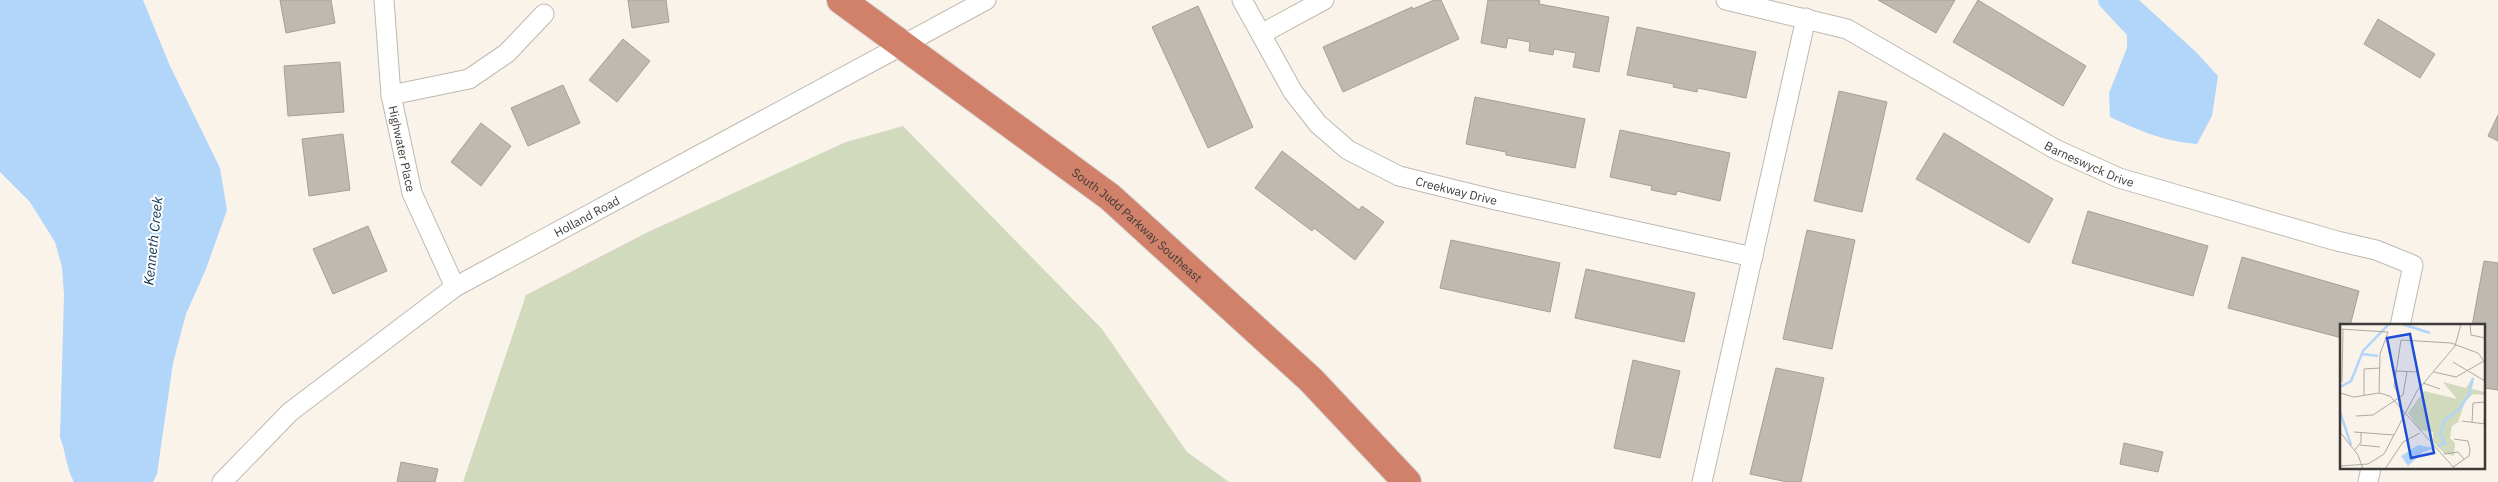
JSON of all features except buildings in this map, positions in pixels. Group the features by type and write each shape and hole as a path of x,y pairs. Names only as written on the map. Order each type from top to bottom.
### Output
{"highway":[{"name":"South Judd Parkway Southeast","path":"841,0 1110,197 1311,380 1407,482"}],"street":[{"name":"Highwater Place","path":"384,0 391,95 412,193 455,287"},
{"name":"Holland Road","path":"222,482 290,412 455,287 986,0"},
{"name":"Creekway Drive","path":"1242,0 1294,92 1318,124 1348,150 1399,176 1505,202 1753,257"},
{"path":"1261,34 1324,0"},
{"name":"Barneswyck Drive","path":"1726,0 1847,29 2055,148 2119,178 2337,241 2376,250 2413,265 2400,324"},
{"path":"391,95 468,79 507,53 544,14"},
{"path":"1702,482 1806,18"}],"green space":[{"path":"903,126 1102,329 1187,452 1229,482 463,482 526,295 648,232 846,142"}],"water":[{"name":"Kenneth Creek","path":"0,0 143,0 170,66 220,168 227,210 206,269 186,314 173,363 157,474 153,482 74,482 69,471 60,437 64,295 62,267 55,242 30,202 0,172"},
{"path":"2098,0 2139,0 2196,52 2218,76 2212,116 2197,144 2163,138 2141,131 2110,117 2109,93 2127,48 2127,35 2099,5"}]}
